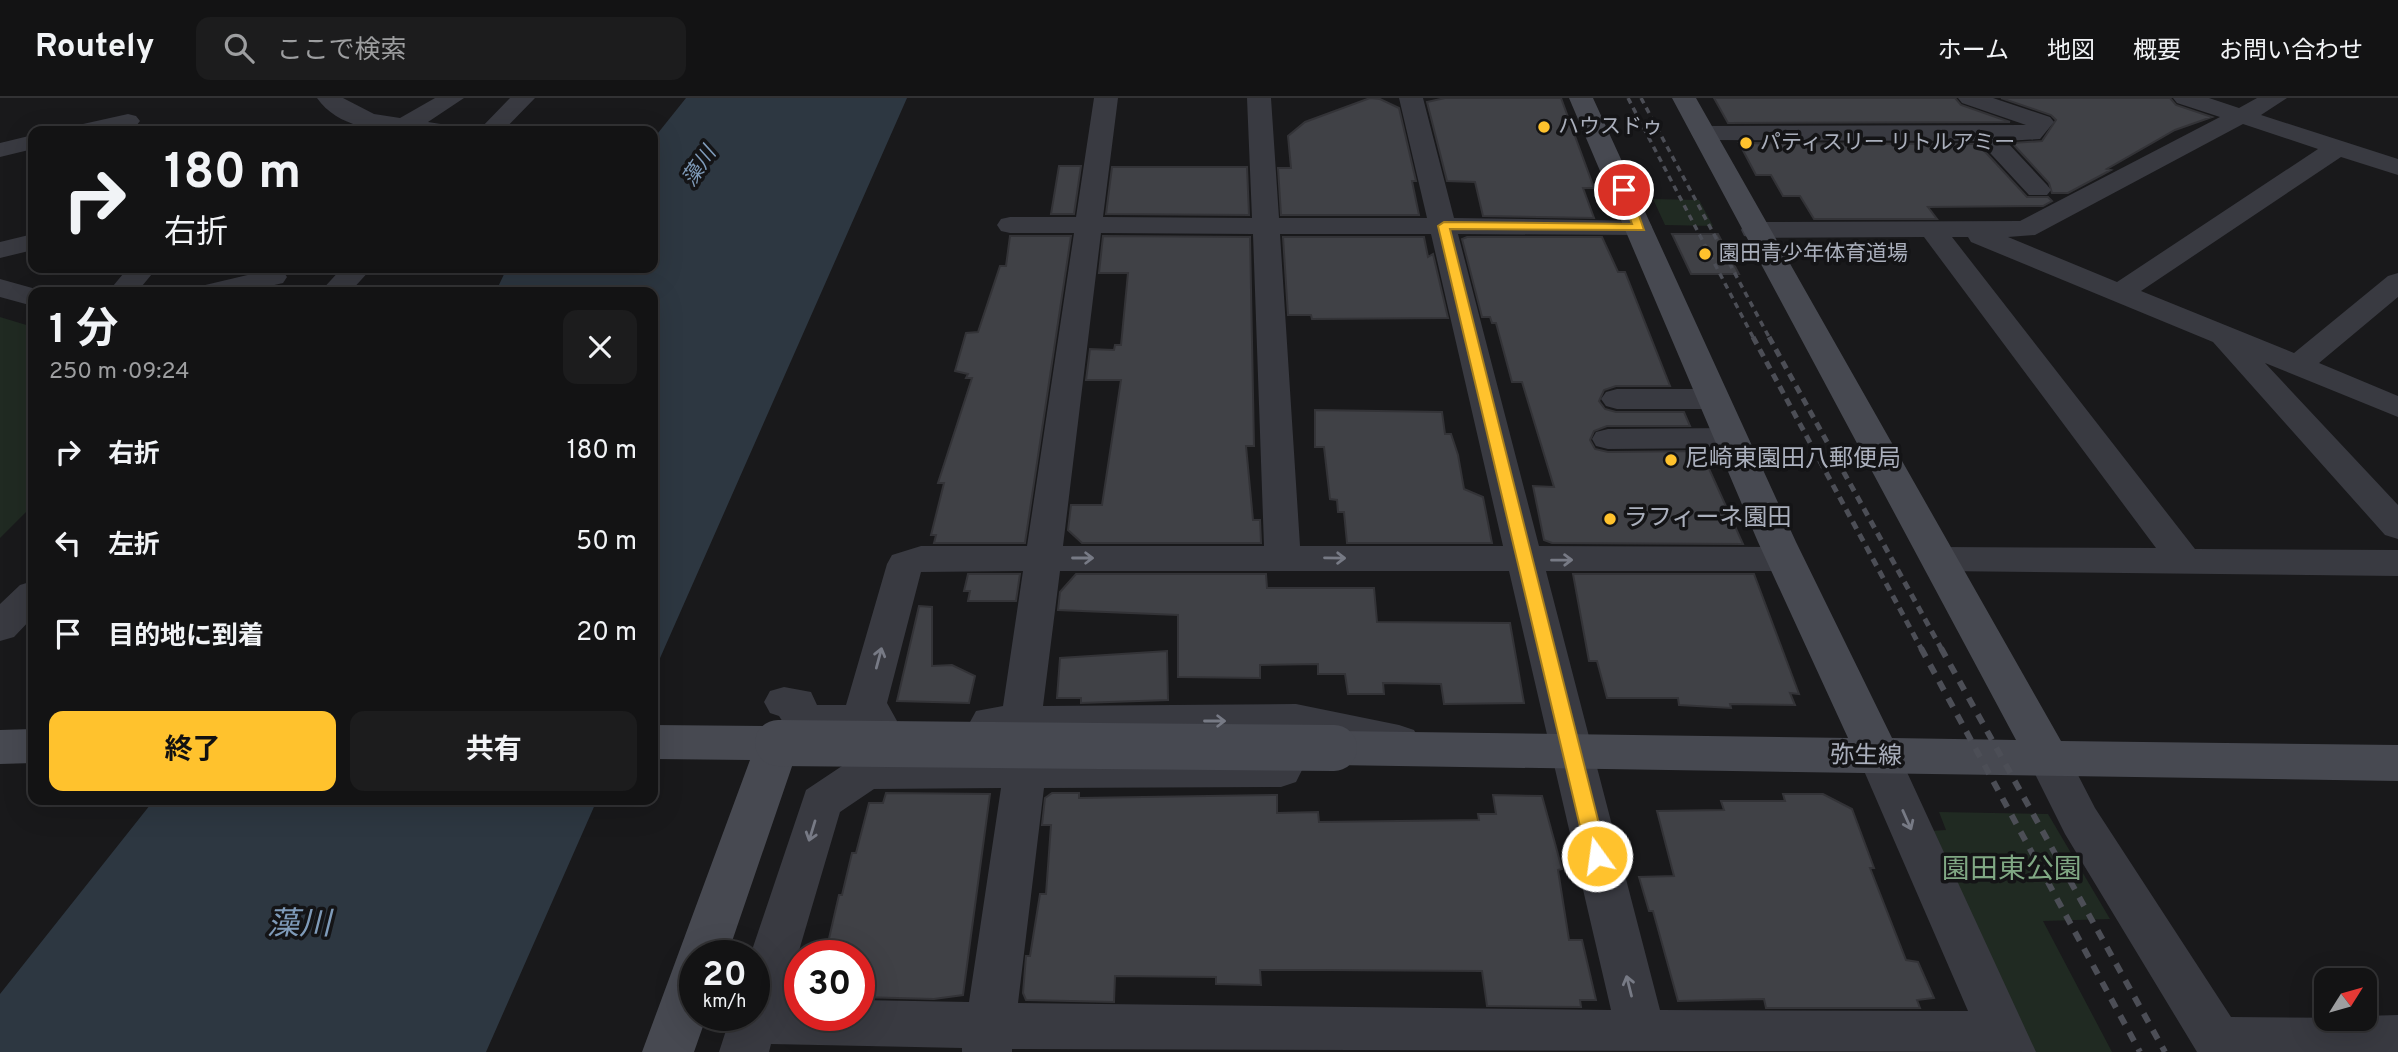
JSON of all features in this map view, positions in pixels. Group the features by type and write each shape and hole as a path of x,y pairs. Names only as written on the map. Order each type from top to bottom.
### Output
{"street":[{"path":"116,98 131,126"},
{"path":"403,126 452,98"},
{"path":"495,126 523,98"},
{"path":"988,1038 1024,771 1045,558 1106,98"},
{"path":"1259,98 1283,557"},
{"path":"1411,98 1643,1042"},
{"path":"1438,748 1315,770 866,772 821,802 749,1037 2007,1044 1879,757 1785,559 1581,98"},
{"path":"1684,98 1754,230 1940,559 2080,821 2221,1046 2398,1039"},
{"path":"1703,133 2031,134 2042,122 1970,98"},
{"path":"2185,98 2398,167"},
{"path":"1754,230 1969,230 2019,229 2035,225 2275,98"},
{"path":"337,99 358,119 390,126"},
{"path":"1914,134 1933,156"},
{"path":"1986,134 2038,190"},
{"path":"0,150 28,143"},
{"path":"2121,292 2337,148"},
{"path":"1010,225 1639,227"},
{"path":"1932,230 2185,561"},
{"path":"1969,230 2398,407"},
{"path":"0,250 28,243"},
{"path":"126,287 139,273"},
{"path":"339,287 353,273"},
{"path":"232,287 273,277"},
{"path":"2297,366 2398,282"},
{"path":"0,288 28,296"},
{"path":"2220,334 2398,527"},
{"path":"1617,399 1714,398"},
{"path":"1608,439 1731,438"},
{"path":"866,772 877,721 866,705 905,564 921,558 1283,557 1524,561 1785,559"},
{"path":"1940,559 2398,563"},
{"path":"0,627 28,599"},
{"path":"707,940 781,722 797,703 798,713 810,721 1296,720 1438,748"},
{"name":"弥生線","path":"658,741 781,722 1334,748 2398,763"},
{"path":"0,747 28,746"},
{"path":"668,1052 679,1021"}],"green space":[{"path":"1653,199 1699,200 1713,226 1665,225"},
{"path":"0,317 28,325 28,510 0,538"},
{"name":"園田東公園","path":"1939,812 2048,814 2110,919 2043,921 2112,1052 2033,1052 1930,831 1946,830"}],"water":[{"name":"藻川","path":"686,98 907,98 658,663 658,287 498,287 505,273 658,273 658,133"},
{"name":"藻川","path":"150,805 595,805 486,1052 0,1052 0,994"}],"building":[{"path":"1370,98 1380,99 1399,108 1416,181 1412,181 1419,215 1281,215 1278,168 1291,168 1288,136 1305,122"},
{"path":"1445,98 1561,98 1594,188 1583,188 1594,218 1483,216 1475,182 1447,181 1427,102"},
{"path":"1714,98 1955,98 1961,105 2010,122 1728,123"},
{"path":"2001,98 2170,98 2176,105 2212,117 2175,130 2068,193 2052,193 2049,183 2012,143 2042,141 2056,120 2051,115"},
{"path":"1739,143 1978,144 2027,197 2048,197 2052,201 2043,206 1928,207 1937,219 1814,219 1800,196 1783,196 1771,175 1756,175"},
{"path":"1059,166 1081,166 1074,214 1051,214"},
{"path":"1112,167 1247,167 1249,215 1106,214"},
{"name":"園田青少年体育道場","path":"1672,234 1718,234 1739,274 1691,274"},
{"path":"1010,236 1071,236 1025,543 934,543 936,535 931,535 944,483 938,483 972,378 966,378 968,374 955,371 966,333 978,332 1000,266 1006,266"},
{"path":"1103,236 1250,237 1254,446 1246,446 1253,520 1260,520 1261,543 1082,543 1068,530 1071,505 1102,505 1121,380 1086,380 1090,349 1114,350 1115,345 1121,345 1128,273 1099,273"},
{"path":"1283,237 1424,237 1428,257 1433,254 1448,318 1312,319 1311,315 1288,315"},
{"path":"1602,237 1618,272 1625,272 1670,386 1616,386 1604,390 1599,401 1605,409 1616,412 1684,412 1690,426 1607,426 1594,431 1590,440 1595,449 1608,452 1701,451 1743,544 1552,543 1544,540 1533,486 1554,487 1522,382 1512,382 1496,323 1492,323 1490,317 1482,317 1462,239"},
{"path":"1315,410 1442,412 1445,434 1451,434 1458,455 1464,489 1483,497 1492,543 1347,543 1344,512 1338,512 1337,500 1330,499 1324,447 1315,447"},
{"path":"968,574 1020,574 1016,601 968,601 970,591 964,591"},
{"path":"1076,574 1266,574 1267,588 1374,588 1377,622 1510,623 1524,703 1444,704 1441,684 1383,683 1384,694 1348,694 1345,674 1318,674 1318,664 1260,665 1260,678 1178,677 1178,615 1058,610 1060,592"},
{"path":"1573,574 1754,574 1799,694 1790,693 1795,705 1730,704 1731,708 1679,705 1678,698 1607,698 1597,661 1589,661"},
{"path":"919,606 932,607 932,666 952,665 975,676 969,703 897,701"},
{"path":"1167,651 1168,700 1081,703 1081,698 1057,698 1060,658"},
{"path":"886,793 990,794 963,995 934,999 875,997 875,940 829,940 839,895 842,895 852,853 856,853 869,803 883,803"},
{"path":"1052,793 1079,793 1079,798 1277,795 1277,813 1318,812 1319,822 1479,820 1478,814 1496,814 1493,795 1542,796 1562,869 1558,870 1569,940 1582,940 1596,1000 1580,1000 1581,1007 1487,1006 1482,971 1260,970 1261,985 1216,984 1216,977 1115,976 1114,1002 1026,1000 1023,993 1026,956 1030,956 1040,894 1046,894 1051,825 1042,825 1045,798"},
{"path":"1783,794 1823,794 1852,809 1874,868 1870,868 1906,960 1918,962 1934,998 1917,1000 1920,1008 1766,1008 1764,999 1678,1001 1653,911 1649,911 1639,877 1674,876 1657,811 1724,810 1721,801 1785,801"}],"railway":[{"path":"1628,98 1754,339"},
{"path":"1641,98 1770,339"},
{"path":"1753,337 1922,650"},
{"path":"1769,337 1942,650"},
{"path":"1921,648 2140,1052"},
{"path":"1941,648 2165,1052"}],"place":[{"name":"ハウスドゥ","path":"1544,127"},
{"name":"パティスリー リトルアミー","path":"1746,143"},
{"name":"園田青少年体育道場","path":"1705,254"},
{"name":"尼崎東園田八郵便局","path":"1671,460"},
{"name":"ラフィーネ園田","path":"1610,519"}],"route":[{"path":"1597,856 1444,226 1639,227 1624,190"}]}
